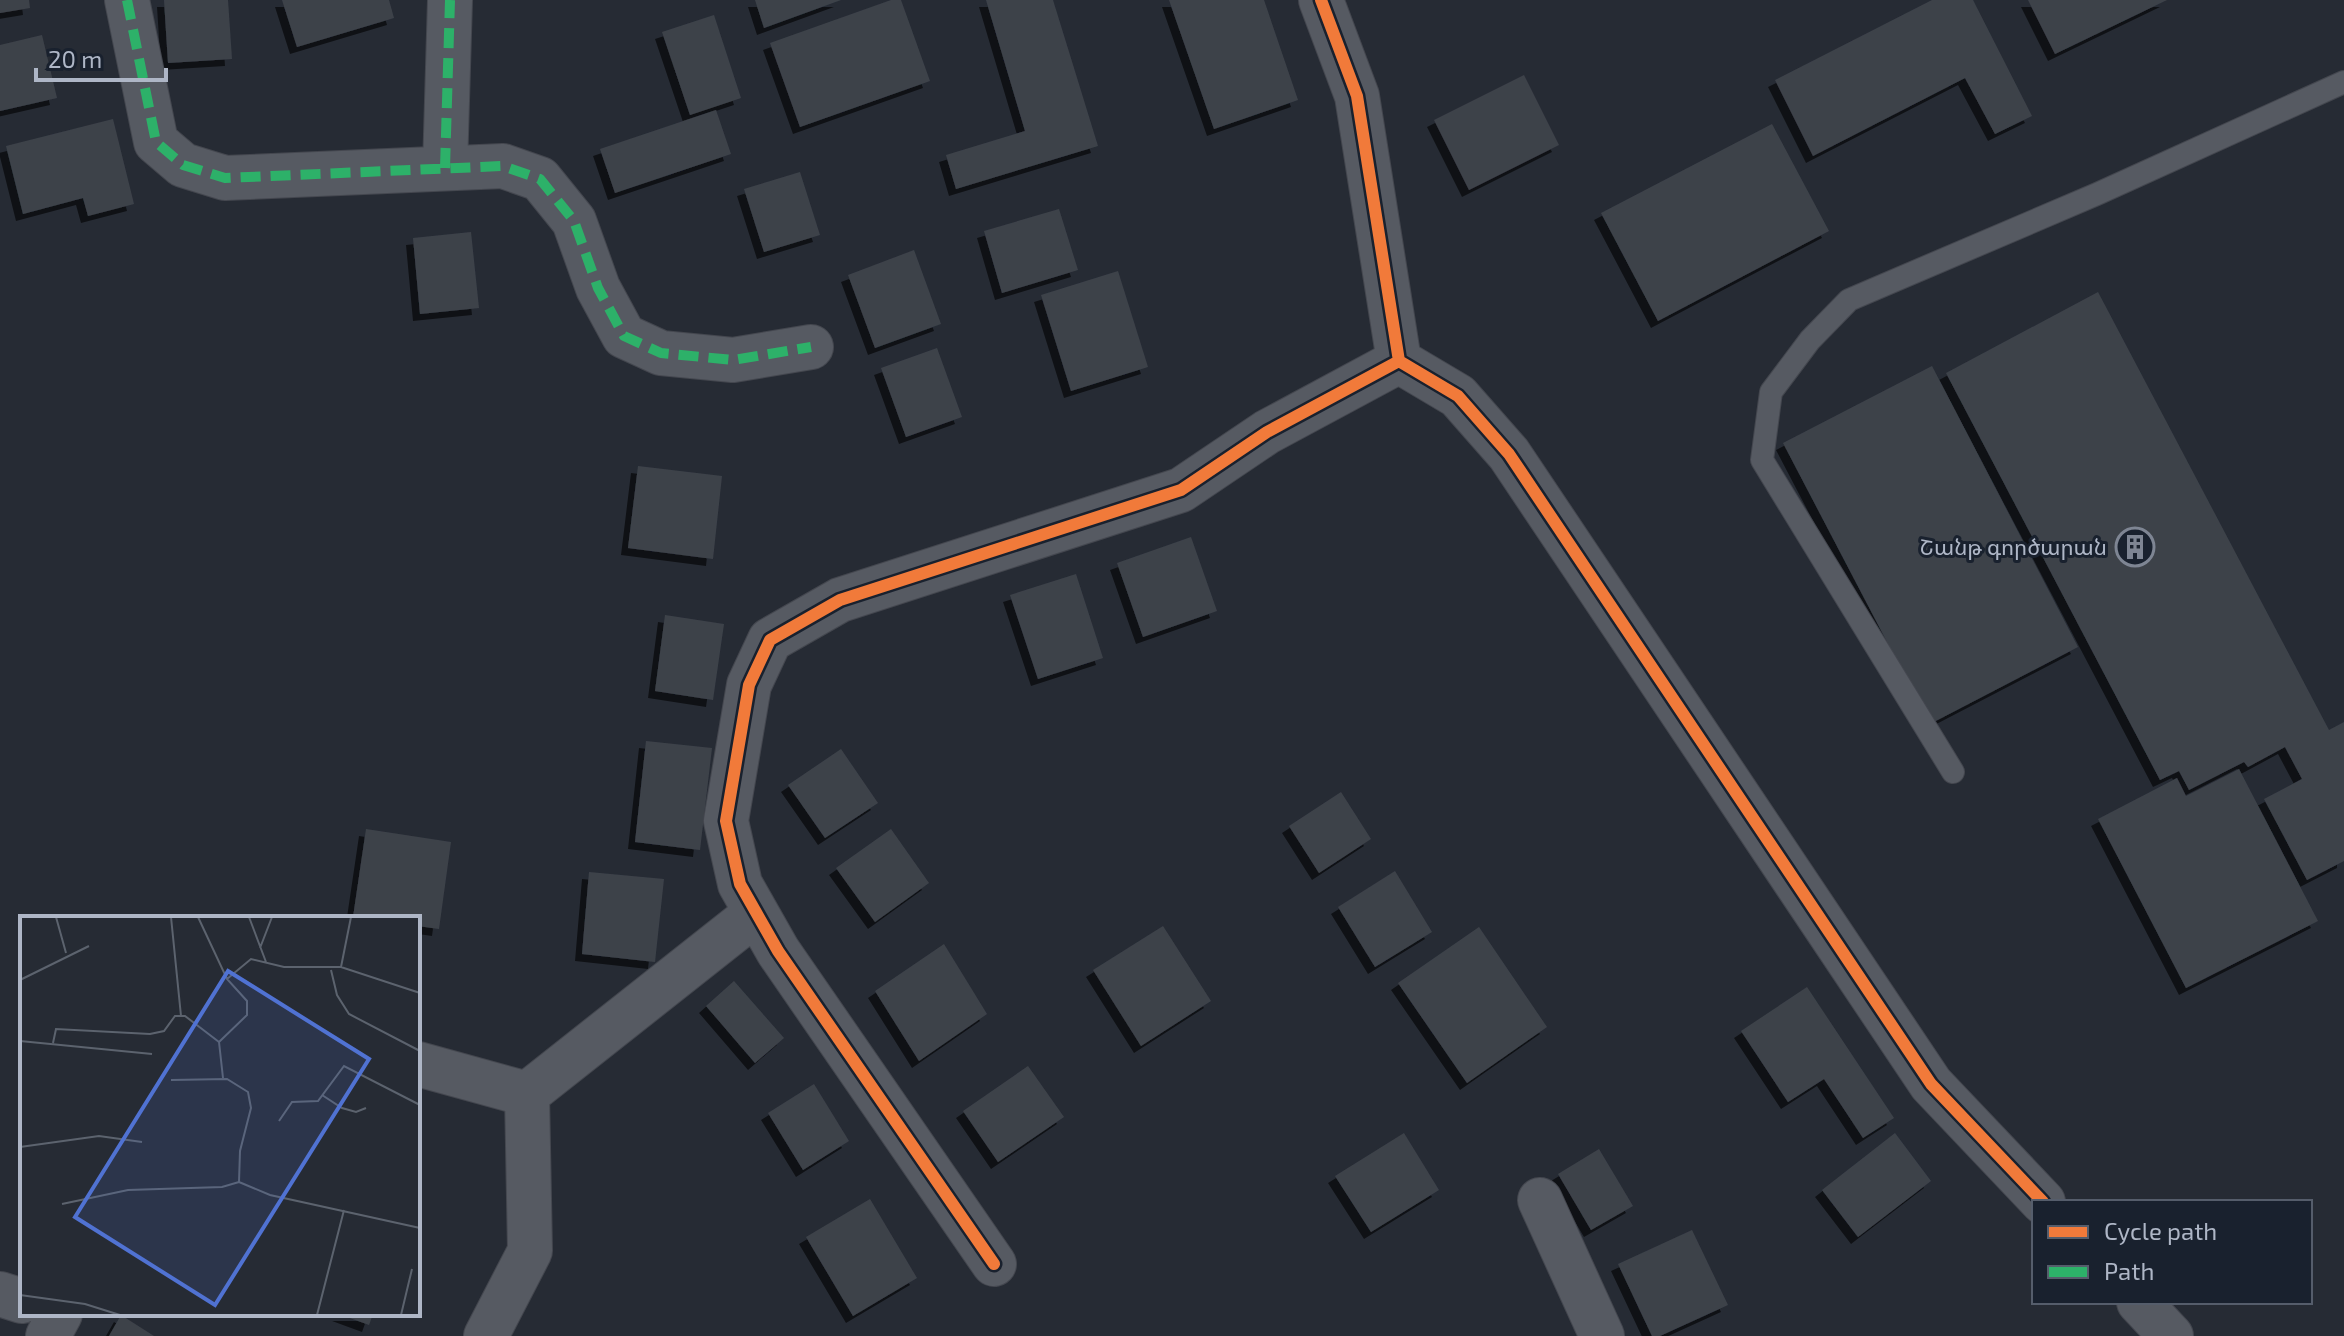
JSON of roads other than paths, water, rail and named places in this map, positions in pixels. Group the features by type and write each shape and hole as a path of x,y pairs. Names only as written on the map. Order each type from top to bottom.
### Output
{"street":[{"path":"127,0 156,142 183,165 225,178 503,166 540,179 574,221 598,288 624,336 661,353 733,360 811,347"},
{"path":"445,168 450,0"},
{"path":"1321,0 1357,96 1399,361"},
{"path":"994,1264 778,951 740,884 726,821 749,685 770,640 840,600 1181,490 1267,432 1399,361"},
{"path":"1399,361 1458,396 1509,454 1931,1084 2041,1200"},
{"path":"527,1094 756,913"},
{"path":"420,1065 527,1094"},
{"path":"486,1336 530,1251 527,1094"},
{"path":"1540,1200 1602,1336"},
{"path":"0,1294 20,1300"},
{"path":"2141,1304 2171,1336"},
{"path":"48,1336 59,1316"}],"lane":[{"path":"1953,772 1762,460 1771,392 1810,340 1849,300 2097,194 2344,82"}],"place":[{"name":"Շանթ գործարան","path":"2135,547"}]}
